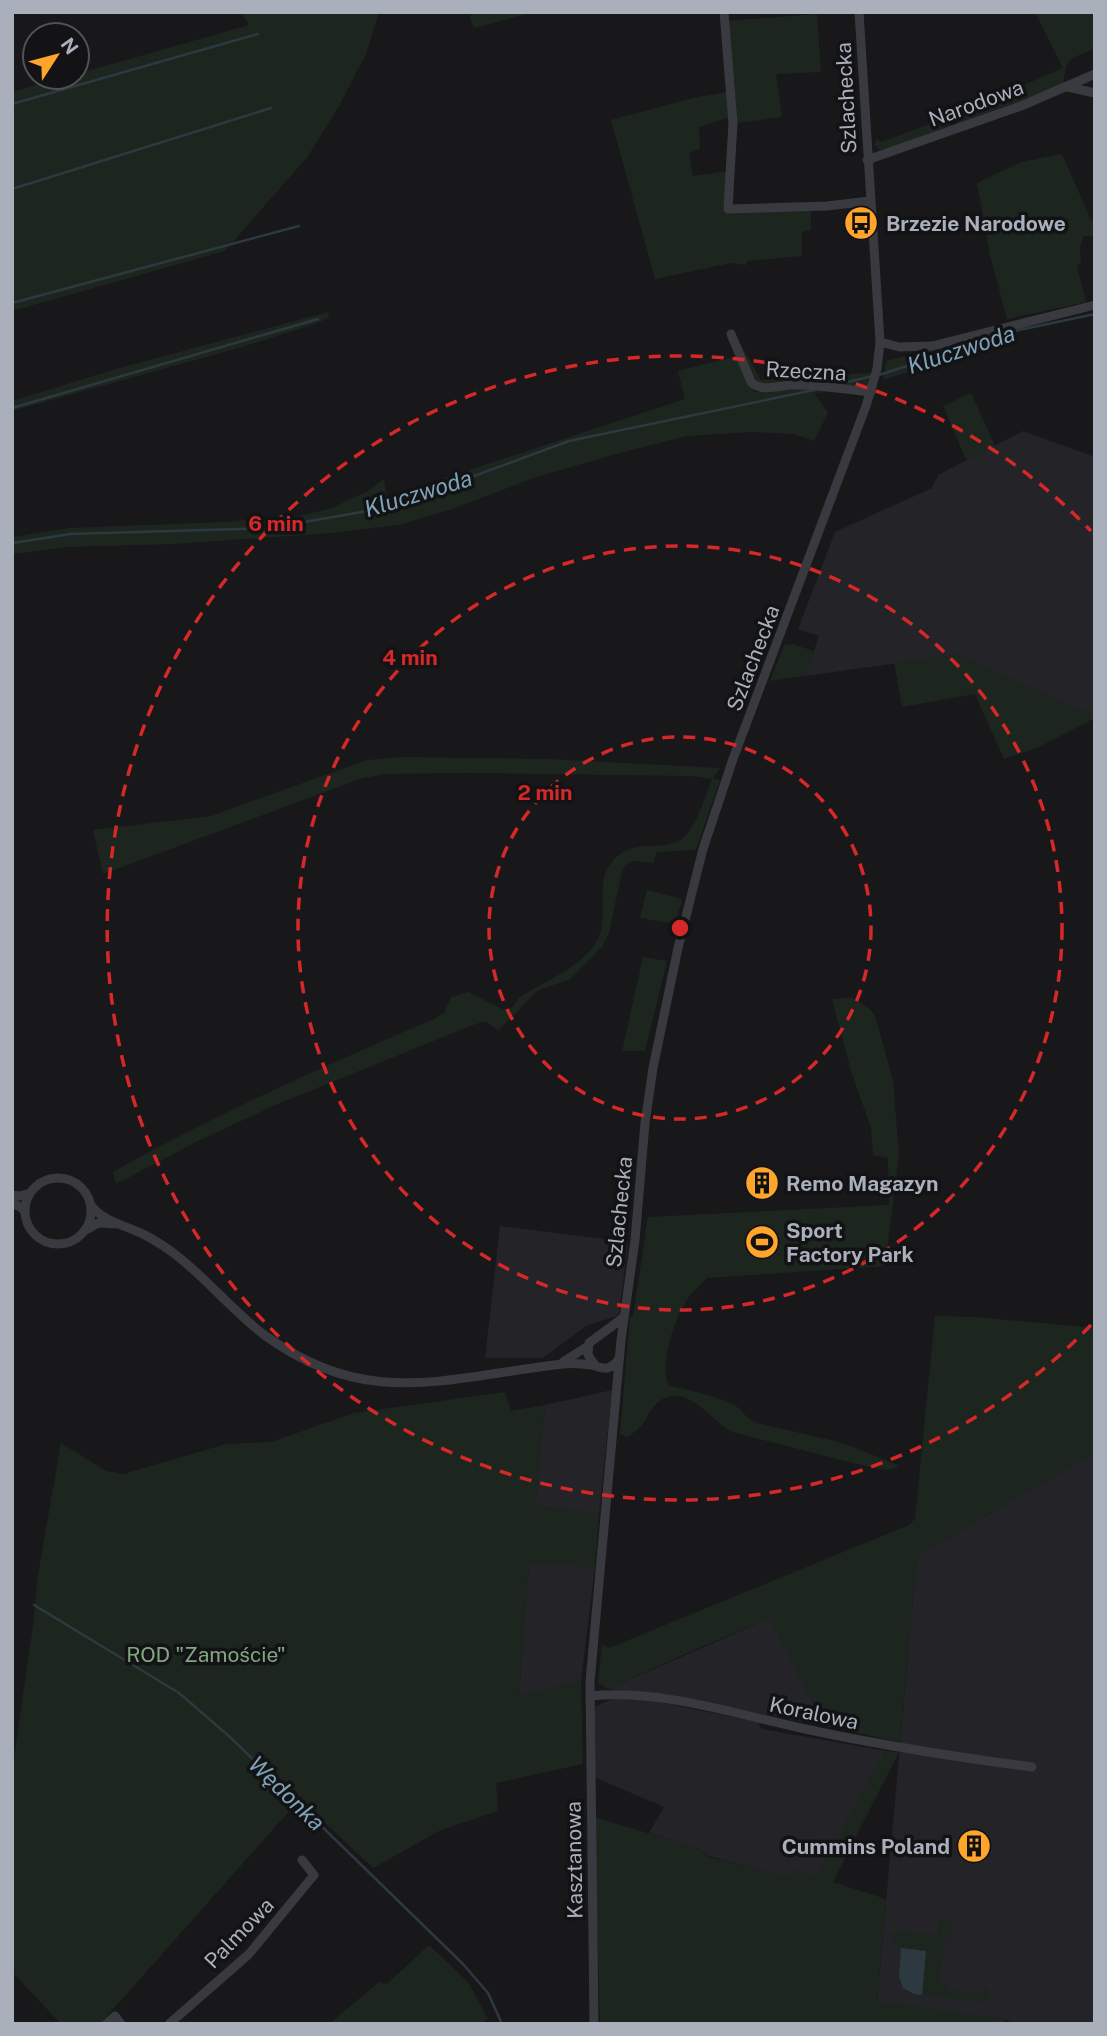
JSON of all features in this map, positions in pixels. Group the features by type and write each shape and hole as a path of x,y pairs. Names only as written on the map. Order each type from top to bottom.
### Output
{"street":[{"path":"723,12 733,123 728,209 870,201"},
{"name":"Szlachecka","path":"590,1696 623,1318 635,1240 647,1110 661,1024 703,849 733,759 872,389 877,369 880,342 859,12"},
{"name":"Narodowa","path":"867,160 981,121 1095,74"},
{"path":"1068,87 1095,93"},
{"path":"880,342 899,346 932,346 1095,305"},
{"name":"Rzeczna","path":"731,334 755,386 872,389"},
{"path":"12,1195 30,1193 46,1180 65,1179 81,1188 94,1210 117,1224 146,1235 178,1256 243,1318 287,1351 344,1376 371,1382 421,1383 457,1381 558,1364 614,1365 620,1354 615,1339 601,1334"},
{"path":"25,1213 30,1193"},
{"path":"12,1203 22,1208 33,1231 49,1242 68,1242 98,1223 117,1224"},
{"path":"83,1232 90,1216 90,1204"},
{"path":"558,1364 588,1346 595,1337 623,1318"},
{"path":"588,1346 589,1359 610,1375 617,1387"},
{"name":"Koralowa","path":"590,1696 638,1695 850,1739 1031,1767"},
{"name":"Kasztanowa","path":"590,1696 594,2024"},
{"name":"Palmowa","path":"169,2024 249,1954 301,1893 314,1875 302,1860"},
{"path":"106,2024 115,2016 121,2024"}],"shaded area":[{"path":"1023,431 1095,457 1095,716 956,655 805,676 819,636 798,629 835,532 932,488 938,475"},
{"path":"500,1226 628,1242 619,1315 586,1326 543,1358 485,1358"},
{"path":"612,1390 599,1514 535,1506 545,1405"},
{"path":"1095,1452 1095,2024 1015,2024 1005,2019 877,2002 917,1556"},
{"path":"529,1562 595,1567 581,1681 519,1696"},
{"path":"770,1618 825,1726 655,1693 608,1689"},
{"path":"612,1699 649,1700 757,1722 762,1729 886,1751 817,1876 790,1878 709,1856 694,1847 649,1833 664,1807 594,1777 593,1715 596,1706"},
{"path":"901,1948 926,1951 922,1995 903,1988 899,1976"}],"green space":[{"path":"241,12 379,12 366,54 339,106 308,156 225,251 12,311 12,92 21,89 91,91 91,70 249,25"},
{"path":"472,12 534,12 474,28 470,18"},
{"path":"1035,12 1095,12 1095,48 1071,60 1064,76 1064,85 957,124 953,116 1063,68"},
{"path":"817,14 821,72 776,74 782,117 737,123 727,21"},
{"path":"727,92 730,117 699,127 700,149 689,153 693,176 727,171 726,210 811,208 811,230 802,232 802,256 747,261 747,265 731,263 655,279 611,120 693,98"},
{"path":"949,117 951,125 882,151 874,145 877,139 882,142"},
{"path":"1062,154 1091,220 1095,219 1095,236 1084,236 1080,247 1081,263 1077,266 1086,302 1007,319 990,255 977,183 1021,162"},
{"path":"328,312 329,317 318,323 242,347 12,411 12,401 116,369"},
{"path":"1011,330 1014,339 883,380 886,361"},
{"path":"734,332 761,380 795,375 871,373 867,388 760,384 753,377"},
{"path":"738,356 754,392 803,388 828,392 814,393 828,413 814,441 794,434 752,432 687,436 536,477 452,509 399,525 332,533 173,544 67,547 12,554 12,537 70,528 224,522 305,515 332,508 368,491 384,479 387,497 685,399 678,371"},
{"path":"971,393 995,446 966,460 943,406"},
{"path":"792,644 814,651 805,676 770,681 784,645"},
{"path":"956,655 1095,718 1037,748 1004,759 975,694 902,707 894,662"},
{"path":"401,757 548,759 720,768 713,778 720,780 696,850 657,852 653,863 635,861 625,865 609,933 602,947 569,980 538,990 498,1031 486,1021 473,1025 280,1103 200,1140 116,1184 113,1172 152,1150 232,1110 434,1019 444,1013 451,997 468,992 502,1009 512,1008 519,998 572,966 590,951 601,932 603,881 611,863 628,850 672,844 685,836 699,812 712,779 692,776 384,774 360,779 103,874 93,830 211,816 367,760"},
{"path":"647,890 682,899 676,924 640,918"},
{"path":"643,957 667,961 645,1051 622,1051"},
{"path":"852,998 875,1015 893,1081 899,1155 885,1266 707,1278 691,1294 680,1313 667,1352 666,1377 669,1386 731,1403 757,1423 843,1443 900,1466 888,1470 877,1469 732,1432 696,1404 676,1396 666,1397 656,1404 642,1424 627,1437 620,1434 630,1317 633,1317 648,1217 889,1205 888,1158 873,1155 871,1128 851,1071 832,999"},
{"path":"935,1316 1095,1328 1095,1452 917,1556 900,1742 825,1726 770,1618 608,1689 598,1683 602,1644 609,1648 909,1525 915,1519"},
{"name":"ROD \"Zamoście\"","path":"505,1392 511,1411 545,1405 535,1506 599,1514 595,1567 529,1563 519,1695 581,1681 583,1764 496,1783 498,1811 441,1830 373,1868 302,1801 291,1809 100,2024 61,2024 12,1972 12,1771 38,1575 61,1443 106,1471 123,1474 226,1444 271,1442 354,1413"},
{"path":"886,1751 899,1752 833,1882 886,1899 877,2001 1006,2019 1005,2024 600,2024 594,1817 694,1847 709,1857 789,1877 793,1868 817,1876"},
{"path":"939,1920 948,1920 951,1924 950,1931 943,1929 943,1933 950,1933 950,1942 944,1942 940,1983 948,1984 948,1990 982,1993 983,1987 989,1987 988,2003 922,1995 926,1951 901,1948 890,1941 891,1931 937,1935"},
{"path":"429,1945 468,1982 488,2019 481,2024 329,2024 379,1982 387,1984"}],"waterway":[{"path":"12,104 258,34"},
{"path":"12,189 271,108"},
{"path":"12,303 299,226"},
{"name":"Kluczwoda","path":"879,375 1019,330 1095,314"},
{"path":"12,408 318,319"},
{"name":"Kluczwoda","path":"838,384 873,376"},
{"name":"Kluczwoda","path":"12,543 71,534 270,528 390,507 569,441 814,390"},
{"name":"Wędonka","path":"34,1605 179,1693 230,1737 463,1964 488,1993 502,2024"}],"place":[{"name":"Brzezie Narodowe","path":"861,223"},
{"name":"Remo Magazyn","path":"762,1183"},
{"name":"Sport Factory Park","path":"762,1242"},
{"name":"Cummins Poland","path":"974,1846"}]}
